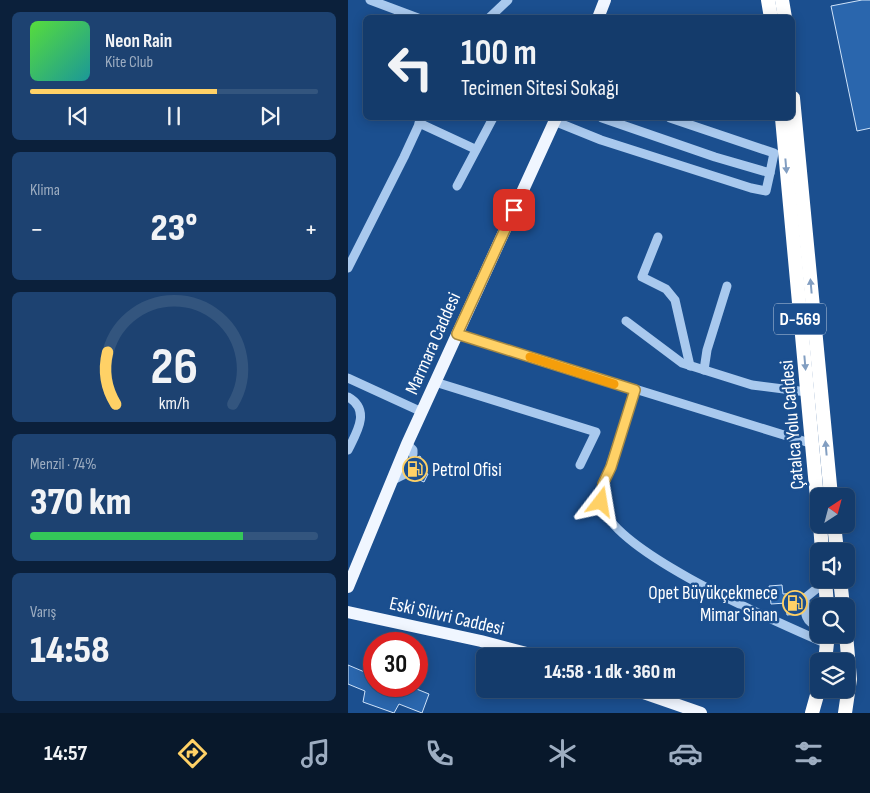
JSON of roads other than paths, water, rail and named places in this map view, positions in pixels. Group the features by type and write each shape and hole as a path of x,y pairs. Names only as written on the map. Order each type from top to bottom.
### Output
{"highway":[{"path":"768,0 771,15"},
{"path":"782,0 784,15"},
{"name":"Çatalca Yolu Caddesi","path":"795,119 830,488"},
{"name":"Çatalca Yolu Caddesi","path":"782,120 816,488"},
{"path":"846,712 850,679 847,643"},
{"path":"812,713 816,698"}],"main road":[{"path":"599,15 605,0"},
{"name":"Marmara Caddesi","path":"348,587 391,481 410,449 422,412 435,382 555,120"},
{"name":"Eski Silivri Caddesi","path":"348,612 508,648"},
{"path":"658,698 700,713"}],"street":[{"path":"370,0 410,15"},
{"path":"492,15 508,0"},
{"path":"348,268 420,120 475,149"},
{"path":"457,186 492,120"},
{"path":"555,120 601,140 751,188 766,191 774,153 676,120"},
{"path":"608,120 715,158 770,173"},
{"path":"658,237 642,277 666,290 675,300 690,366"},
{"path":"704,370 707,350 727,286"},
{"path":"626,321 682,363 752,385 807,392"},
{"path":"457,334 813,444"},
{"path":"348,378 422,412"},
{"path":"435,382 596,432 580,465"},
{"path":"635,390 611,467 603,484 601,502 607,519 628,538 665,564 733,600 810,632"},
{"path":"348,397 356,403 361,414 360,424 348,450"},
{"path":"391,481 405,474"},
{"path":"810,623 805,616 805,598 816,588"}],"tunnel":[{"path":"405,474 413,454"}],"place":[{"name":"Petrol Ofisi","path":"415,469"},
{"name":"Opet Büyükçekmece Mimar Sinan","path":"795,603"}]}
